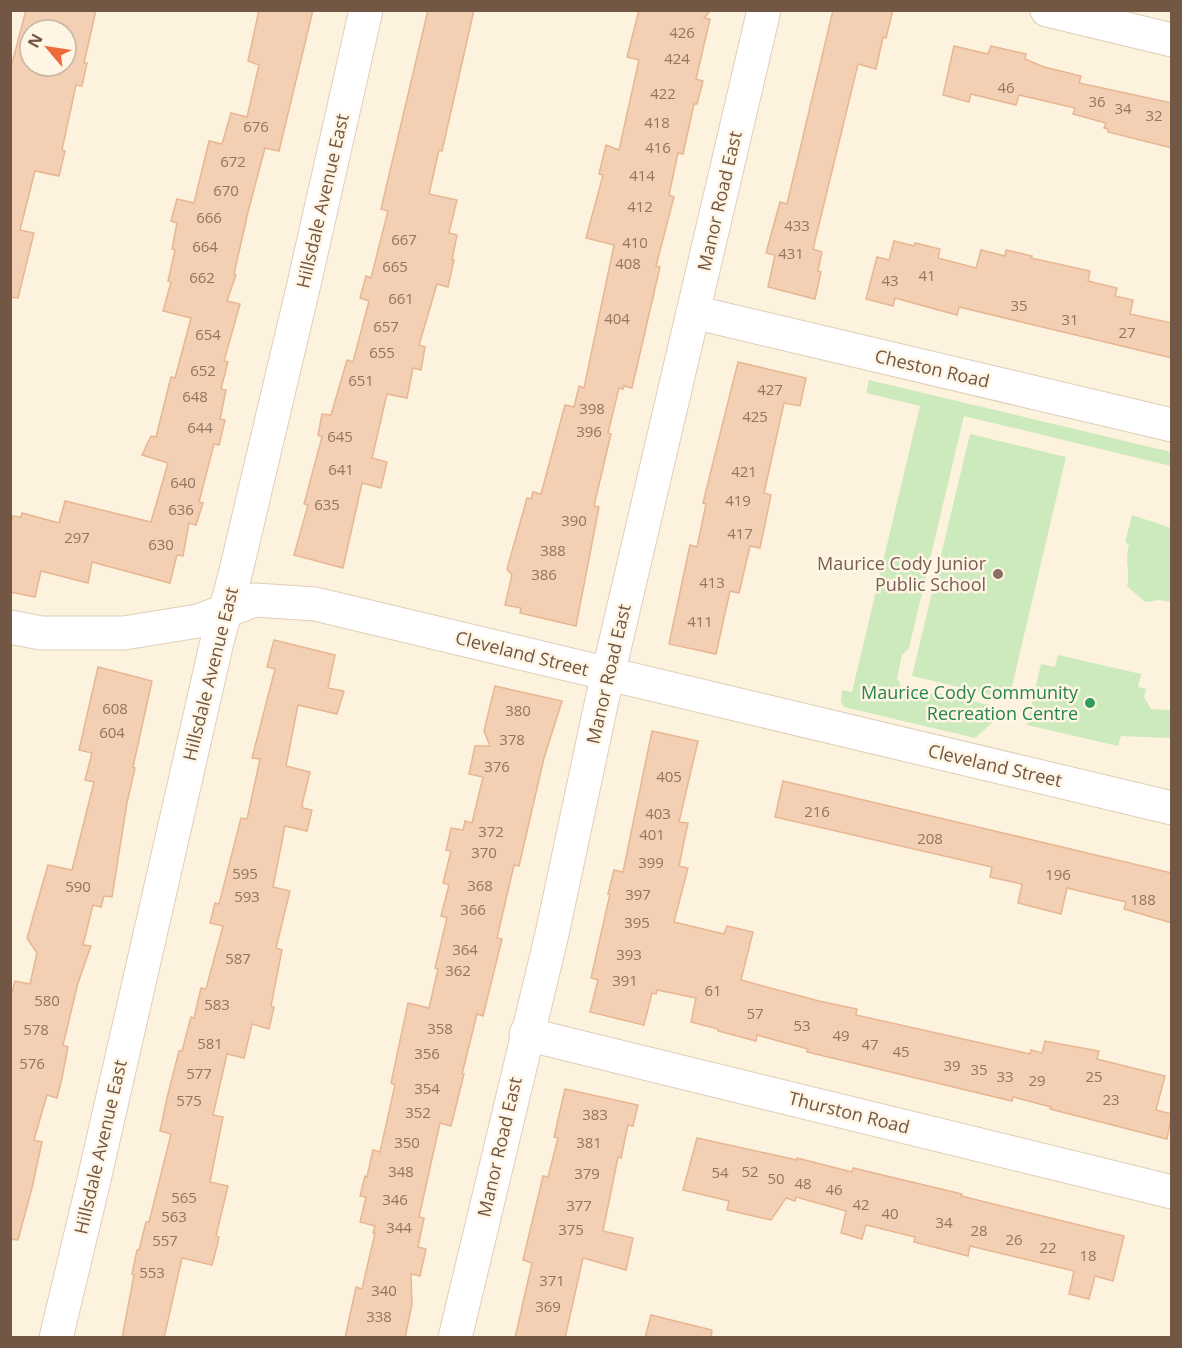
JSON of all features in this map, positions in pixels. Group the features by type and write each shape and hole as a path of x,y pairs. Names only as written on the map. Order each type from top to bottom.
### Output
{"street":[{"name":"Hillsdale Avenue East","path":"56,1338 366,10"},
{"name":"Manor Road East","path":"455,1338 526,1034 552,934 608,675 764,10"},
{"path":"1047,10 1172,40"},
{"name":"Cheston Road","path":"693,312 1172,425"},
{"name":"Cleveland Street","path":"10,627 41,633 124,633 198,621 255,600 315,603 608,675 1172,808"},
{"name":"Thurston Road","path":"526,1034 1172,1192"}],"green space":[{"path":"869,380 1171,452 1171,466 964,416 909,648 902,655 897,678 903,690 928,696 933,692 994,706 992,723 975,738 844,707 841,701 842,690 852,692 920,406 866,393"},
{"path":"970,434 1066,457 1009,699 912,676"},
{"path":"1132,515 1171,528 1171,602 1160,600 1145,602 1127,586 1129,544 1125,543"},
{"name":"Maurice Cody Community Recreation Centre","path":"1058,655 1141,674 1138,687 1146,689 1144,697 1151,709 1171,710 1170,738 1121,736 1118,746 1027,725 1041,664 1055,667"}],"building":[{"path":"26,10 96,10 84,63 87,63 82,86 76,85 62,150 65,151 59,176 35,171 20,230 34,233 18,298 10,297 10,71 18,40 18,78 78,78 78,18 24,18"},
{"path":"259,10 313,10 279,151 265,148 248,212 234,274 236,275 227,301 240,304 224,361 228,362 221,389 226,390 220,419 225,420 219,445 214,444 199,502 203,503 196,525 189,523 183,556 177,555 170,583 92,562 88,583 41,571 35,597 10,592 10,526 13,516 21,517 22,513 59,523 65,501 151,522 168,463 142,455 151,436 156,437 171,377 175,378 191,318 163,311 171,282 168,281 175,250 172,249 177,223 171,221 177,199 194,203 209,141 222,144 231,113 247,117 259,65 248,61"},
{"path":"428,10 474,10 442,151 439,150 429,194 457,200 449,233 457,235 452,260 454,260 448,287 437,284 419,345 425,347 421,370 413,368 407,398 387,394 372,458 387,462 381,488 362,483 343,568 294,555 308,505 304,504 322,437 318,435 322,414 331,415 347,360 353,362 369,301 360,298 366,276 371,278 388,211 381,209"},
{"path":"639,10 711,10 704,18 710,19 696,79 703,81 697,104 694,104 683,154 678,153 669,195 674,197 656,266 660,267 632,388 624,386 623,389 619,388 608,433 611,434 594,506 599,507 576,626 520,613 521,608 505,605 512,575 507,569 527,498 531,499 533,492 541,494 565,405 574,407 579,386 584,388 614,245 586,238 603,175 599,174 606,145 619,150 639,60 627,57"},
{"path":"833,10 893,10 886,38 883,37 876,69 858,64 813,249 822,252 818,271 821,272 815,299 768,287 775,255 766,253 780,202 787,204"},
{"path":"954,46 988,54 991,46 1026,54 1025,59 1044,67 1081,76 1079,83 1172,103 1172,148 1108,132 1108,129 1104,128 1106,123 1073,114 1075,108 1019,95 1016,105 971,94 969,102 943,95"},
{"path":"894,241 940,249 938,258 976,268 981,250 1005,256 1006,250 1090,271 1088,281 1117,288 1115,296 1133,300 1130,314 1172,323 1172,358 959,307 957,315 895,298 893,306 866,299 877,257 889,260"},
{"path":"738,362 806,378 800,406 784,403 764,493 771,495 760,548 750,546 739,593 730,591 716,654 669,644 690,545 697,547 706,504 703,503"},
{"path":"274,640 335,655 328,688 344,691 337,714 298,705 286,766 310,772 302,805 303,808 312,810 307,831 285,826 273,887 290,891 276,948 282,950 269,1029 252,1024 244,1058 227,1054 213,1115 223,1117 210,1182 228,1186 216,1236 219,1237 212,1265 182,1258 164,1338 122,1338 137,1250 139,1250 146,1222 149,1222 171,1134 160,1131 167,1098 179,1051 182,1051 191,1017 194,1018 201,988 206,989 223,926 210,923 215,903 219,904 241,818 247,819 260,759 252,758 275,669 267,667"},
{"path":"98,667 152,681 133,767 135,768 112,897 104,896 101,907 93,905 83,945 91,946 78,983 63,1045 68,1047 62,1078 57,1098 47,1095 34,1140 42,1142 32,1188 18,1240 10,1239 10,999 15,981 30,984 37,953 27,938 48,865 72,870 94,782 85,780 92,753 79,750"},
{"path":"495,686 562,701 544,758 519,866 514,865 497,938 502,939 483,1016 477,1014 451,1126 440,1123 419,1217 424,1218 418,1247 426,1249 420,1276 411,1274 412,1304 405,1338 345,1338 356,1287 362,1289 375,1233 373,1233 375,1226 360,1222 366,1197 360,1196 373,1150 380,1152 395,1085 391,1083 408,1003 429,1008 438,969 435,968 447,918 441,916 449,885 443,883 451,851 446,850 451,828 463,830 465,821 472,823 483,777 469,774 475,746 490,746 484,731"},
{"path":"652,731 698,741 679,822 688,823 679,866 688,868 674,922 724,934 727,926 753,932 741,980 857,1009 856,1015 1030,1054 1031,1050 1042,1053 1045,1041 1099,1051 1097,1059 1165,1076 1156,1110 1172,1114 1167,1139 1050,1109 1051,1107 1013,1097 1012,1101 807,1052 808,1049 757,1035 756,1041 718,1031 718,1029 691,1022 696,998 657,990 656,994 652,993 644,1025 590,1012 598,980 591,978 610,894 608,894 614,870 623,872"},
{"path":"783,781 1172,873 1172,923 1124,909 1126,902 1067,888 1061,914 1018,903 1022,884 990,877 992,867 775,817"},
{"path":"565,1089 638,1105 633,1126 628,1125 621,1158 618,1157 603,1231 633,1238 626,1270 583,1258 565,1338 515,1338 532,1263 523,1260 543,1176 548,1177 558,1138 554,1137"},
{"path":"697,1138 797,1160 797,1158 852,1172 853,1168 1124,1236 1113,1281 1095,1276 1089,1299 1069,1294 1074,1271 970,1246 968,1256 914,1242 915,1237 866,1225 862,1239 841,1233 846,1211 796,1197 795,1201 786,1198 771,1220 727,1210 729,1201 683,1190"},
{"path":"651,1315 712,1330 711,1338 645,1338"}],"place":[{"name":"Maurice Cody Junior Public School","path":"998,574"},
{"name":"Maurice Cody Community Recreation Centre","path":"1090,703"}]}
